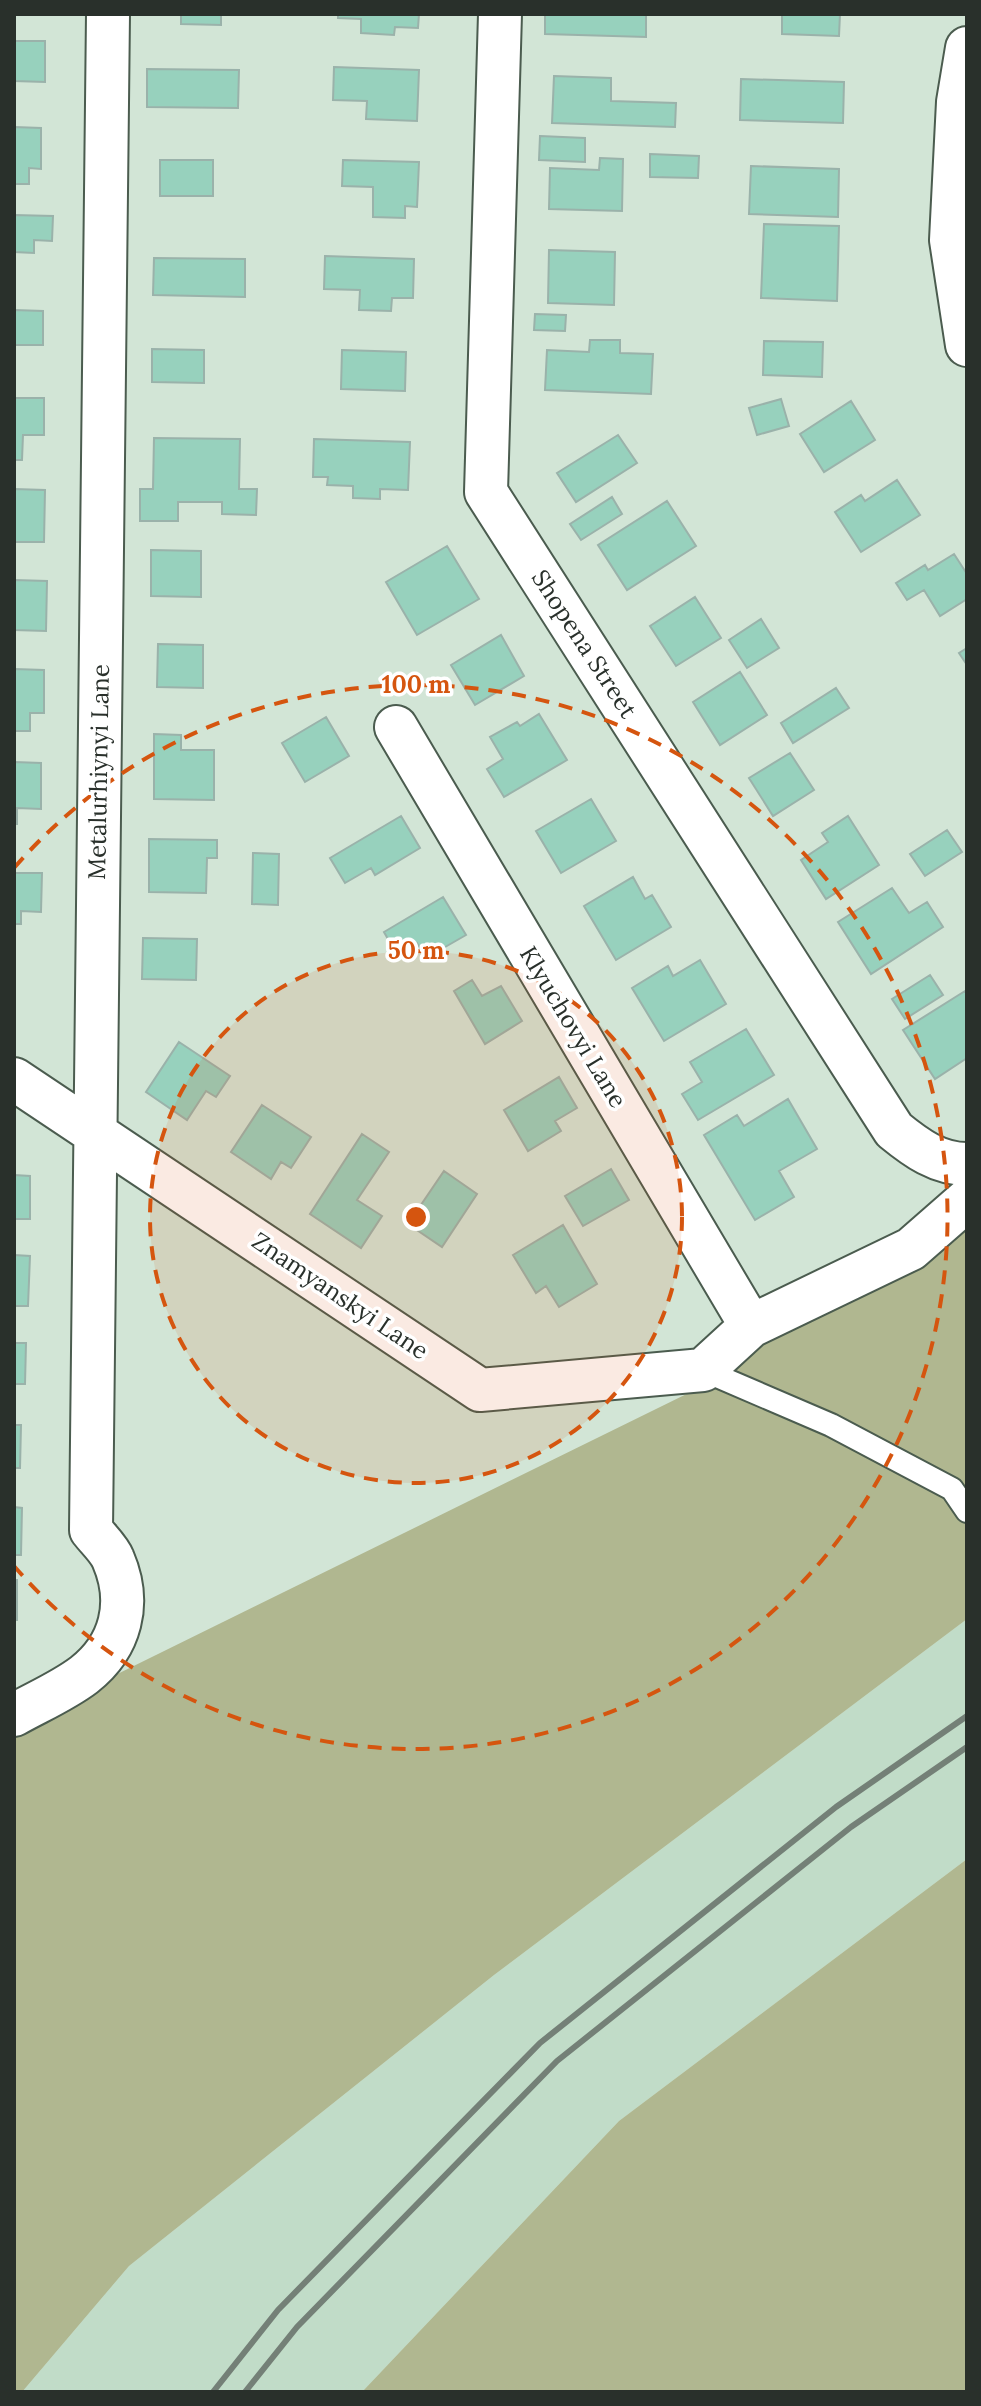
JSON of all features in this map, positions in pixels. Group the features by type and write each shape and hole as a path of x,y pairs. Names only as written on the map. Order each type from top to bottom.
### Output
{"street":[{"name":"Metalurhiynyi Lane","path":"14,1715 83,1676 107,1653 121,1622 123,1588 112,1556 91,1530 108,14"},
{"name":"Shopena Street","path":"500,14 486,492 894,1130 922,1152 956,1164 967,1164"},
{"path":"967,48 958,102 951,240 967,345"},
{"name":"Klyuchovyi Lane","path":"396,727 751,1326"},
{"name":"Znamyanskyi Lane","path":"14,1079 480,1390 703,1370"},
{"path":"703,1370 751,1326 911,1249 967,1200"}],"lane":[{"path":"703,1370 831,1425 952,1489 967,1511"}],"shaded area":[{"path":"967,1218 967,1619 494,1975 129,2266 22,2392 14,2392 14,1731 89,1688 713,1381 758,1337"},
{"path":"967,1619 967,1859 619,2121 362,2392 22,2392 129,2266 494,1975"},
{"path":"967,1859 967,2392 362,2392 619,2121"}],"building":[{"path":"181,14 221,14 221,25 181,24"},
{"path":"338,14 419,14 418,28 395,27 394,35 361,33 361,19 338,18"},
{"path":"545,14 646,14 646,37 545,34"},
{"path":"782,14 840,14 839,36 782,34"},
{"path":"14,41 45,41 45,82 14,81"},
{"path":"334,67 419,70 417,121 366,119 367,101 333,100"},
{"path":"147,69 239,70 238,108 147,107"},
{"path":"554,76 611,78 611,101 676,103 675,127 552,123"},
{"path":"741,79 844,82 843,123 740,120"},
{"path":"14,127 41,128 41,169 29,168 29,184 14,184"},
{"path":"540,136 585,138 585,162 539,160"},
{"path":"650,154 699,156 698,178 650,177"},
{"path":"600,158 623,159 622,211 549,209 550,168 599,170"},
{"path":"160,160 213,160 213,196 160,196"},
{"path":"343,160 419,162 417,207 405,206 405,218 373,217 373,187 342,186"},
{"path":"751,166 839,169 838,217 749,214"},
{"path":"14,215 53,216 52,241 34,240 34,253 14,252"},
{"path":"764,224 839,226 837,301 761,298"},
{"path":"549,250 615,252 614,305 548,303"},
{"path":"325,256 414,259 413,298 392,298 391,311 359,310 360,290 324,289"},
{"path":"154,258 245,259 245,297 153,295"},
{"path":"14,310 43,311 43,345 14,345"},
{"path":"535,314 566,315 565,331 534,330"},
{"path":"590,340 620,340 620,353 653,354 651,394 545,390 547,350 589,352"},
{"path":"764,341 823,342 822,377 763,375"},
{"path":"152,349 204,350 204,383 152,382"},
{"path":"342,350 406,352 405,391 341,389"},
{"path":"14,398 44,398 44,435 23,435 22,460 14,460"},
{"path":"781,399 789,426 757,435 749,408"},
{"path":"851,401 875,440 824,472 800,434"},
{"path":"618,435 637,463 576,502 557,473"},
{"path":"154,438 240,439 239,489 257,489 256,515 222,514 222,502 178,502 178,521 140,521 140,489 153,489"},
{"path":"314,439 410,442 408,490 380,489 380,499 353,498 353,486 327,485 328,477 313,477"},
{"path":"897,480 920,515 861,552 835,512 861,495 865,501"},
{"path":"14,489 45,490 44,542 14,542"},
{"path":"612,497 622,514 581,540 570,524"},
{"path":"667,501 696,546 627,590 598,545"},
{"path":"447,546 479,599 417,635 386,582"},
{"path":"151,550 201,551 201,597 151,596"},
{"path":"954,554 967,574 967,599 940,616 924,590 907,600 896,583 925,565 928,570"},
{"path":"14,580 47,581 46,631 14,630"},
{"path":"695,597 721,638 676,666 650,626"},
{"path":"761,619 779,648 747,668 729,640"},
{"path":"501,635 524,676 475,705 451,665"},
{"path":"158,644 203,645 203,688 157,687"},
{"path":"967,648 967,665 959,653"},
{"path":"14,669 44,670 44,713 30,713 30,731 14,731"},
{"path":"740,672 767,715 720,745 693,702"},
{"path":"836,688 849,708 793,743 781,723"},
{"path":"539,714 567,760 504,797 487,769 503,759 490,737 517,722 520,726"},
{"path":"326,717 349,756 305,782 282,743"},
{"path":"154,734 181,735 181,750 214,750 214,800 154,799"},
{"path":"790,753 814,790 773,816 749,778"},
{"path":"14,762 41,763 41,809 17,808 17,824 14,824"},
{"path":"591,799 616,841 561,873 536,831"},
{"path":"401,816 420,848 375,875 371,868 345,883 330,858"},
{"path":"848,816 879,865 826,899 801,860 828,842 822,833"},
{"path":"947,830 962,852 925,876 910,854"},
{"path":"149,839 217,840 217,858 207,858 206,893 149,892"},
{"path":"253,853 279,854 278,905 252,904"},
{"path":"14,873 42,873 41,912 21,911 21,924 14,924"},
{"path":"633,877 645,899 652,895 671,927 616,960 584,906"},
{"path":"892,888 909,913 927,902 943,927 871,974 838,922"},
{"path":"443,897 466,935 426,958 417,943 397,955 384,932"},
{"path":"143,938 197,939 196,980 142,979"},
{"path":"700,960 726,1004 664,1041 632,988 668,966 673,976"},
{"path":"930,975 943,995 905,1019 892,999"},
{"path":"472,980 482,996 501,986 522,1021 485,1044 454,991"},
{"path":"965,991 967,1058 935,1079 903,1030"},
{"path":"746,1029 774,1075 698,1120 682,1094 702,1082 690,1062"},
{"path":"179,1042 230,1076 216,1097 206,1091 187,1120 146,1092"},
{"path":"559,1077 577,1108 555,1121 561,1131 528,1151 504,1110"},
{"path":"788,1099 817,1149 779,1171 794,1197 755,1220 704,1135 737,1115 744,1126"},
{"path":"262,1105 311,1137 291,1168 281,1162 271,1179 231,1152"},
{"path":"362,1134 389,1152 357,1200 382,1216 361,1248 310,1214"},
{"path":"611,1169 629,1200 583,1226 565,1196"},
{"path":"444,1171 477,1194 442,1247 408,1224"},
{"path":"14,1175 30,1176 30,1219 14,1219"},
{"path":"563,1225 597,1284 559,1307 546,1286 536,1293 513,1255"},
{"path":"14,1255 30,1256 28,1306 14,1306"},
{"path":"14,1343 26,1343 25,1384 14,1384"},
{"path":"14,1425 21,1425 20,1468 14,1468"},
{"path":"14,1507 22,1508 21,1555 14,1555"},
{"path":"14,1580 17,1580 17,1620 14,1620"}],"railway":[{"path":"213,2392 278,2310 540,2043 836,1807 967,1716"},
{"path":"245,2392 297,2327 557,2061 851,1827 967,1747"}]}
